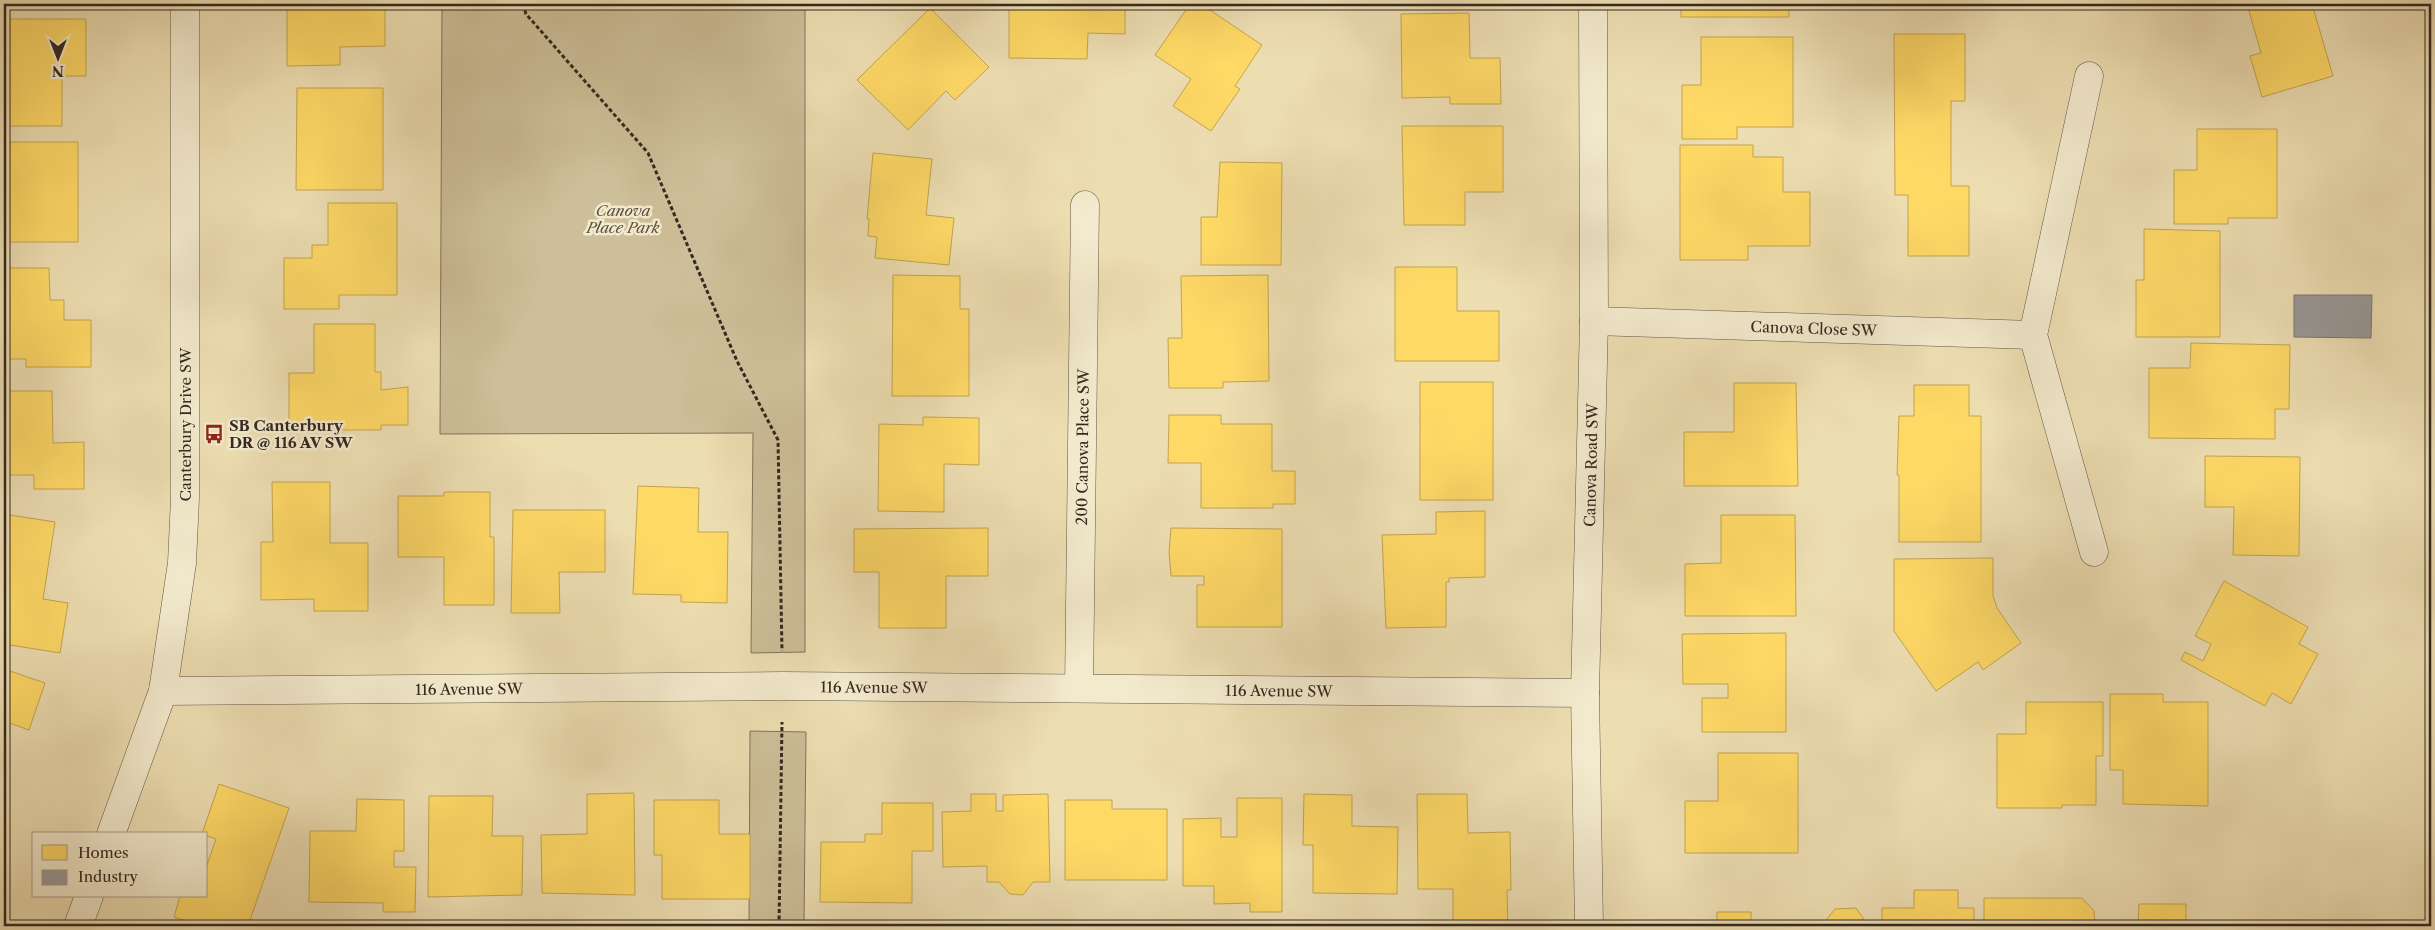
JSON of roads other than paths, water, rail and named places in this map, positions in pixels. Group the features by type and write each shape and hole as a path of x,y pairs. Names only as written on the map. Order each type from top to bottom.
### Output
{"street":[{"name":"Canterbury Drive SW","path":"112,832 163,690 182,563 185,498 185,4"},
{"name":"Canova Road SW","path":"1589,926 1585,693 1594,321 1593,4"},
{"path":"2089,76 2033,335 2094,552"},
{"name":"200 Canova Place SW","path":"1079,688 1085,205"},
{"name":"Canova Close SW","path":"1594,321 2033,335"},
{"name":"116 Avenue SW","path":"163,690 782,686 1585,693"},
{"path":"78,926 87,898"}],"place":[{"name":"SB Canterbury DR @ 116 AV SW","path":"214,434"}],"park label":[{"name":"Canova Place Park","path":"623,218"}]}
